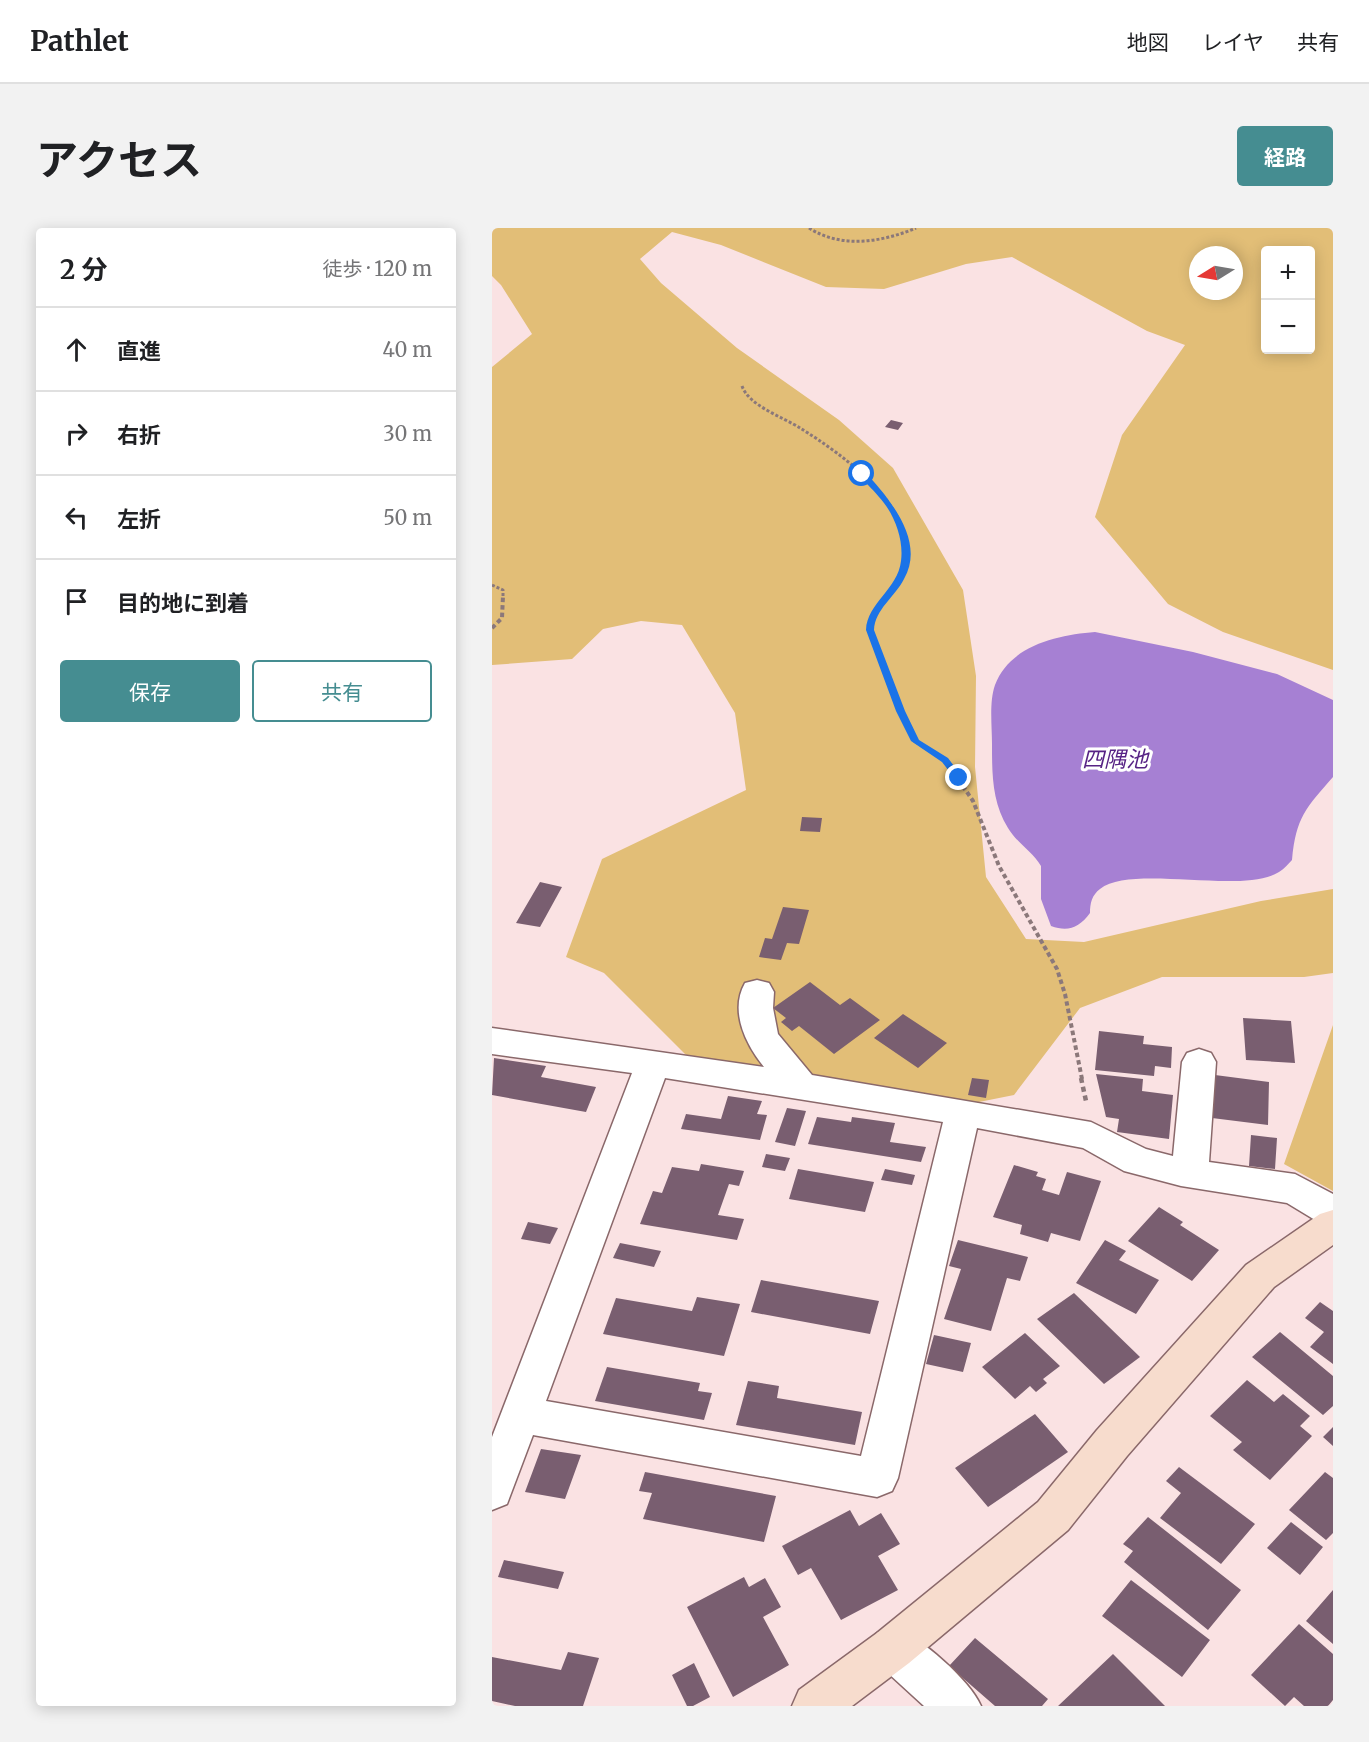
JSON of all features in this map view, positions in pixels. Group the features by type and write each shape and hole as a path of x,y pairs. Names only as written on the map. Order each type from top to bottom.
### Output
{"street":[{"path":"757,992 754,1013 761,1039 802,1087"},
{"path":"492,1041 653,1063 963,1112 1091,1136 1137,1161 1190,1173 1295,1189 1333,1212"},
{"path":"1190,1173 1199,1062"},
{"path":"492,1491 653,1063"},
{"path":"521,1415 877,1478 963,1112"},
{"path":"815,1706 893,1648 1053,1516 1112,1443 1260,1276 1333,1226"},
{"path":"893,1648 958,1706"}],"path":[{"path":"809,228 815,234 843,240 867,241 916,228"},
{"path":"742,386 745,394 756,402 828,446 854,467 884,497 895,514 904,538 905,560 902,578 870,619 870,630 915,741 945,760 973,801 999,866 1057,969 1084,1080 1091,1136"},
{"path":"492,585 503,590 502,618 492,628"}],"shaded area":[{"path":"492,228 1333,228 1333,670 1223,632 1168,604 1095,517 1122,435 1185,345 1147,331 1012,257 966,264 884,289 826,287 721,245 672,232 640,259 661,283 737,348 839,420 893,468 963,590 976,676 975,767 986,877 1026,939 1084,942 1261,901 1333,889 1333,973 1304,977 1162,977 1080,1008 1014,1095 974,1103 690,1059 604,973 566,957 602,859 746,790 735,713 682,625 641,621 603,629 572,659 492,665 492,367 532,334 501,285 492,276"},
{"path":"1333,1025 1333,1191 1284,1164"}],"water":[{"name":"四隅池","path":"1095,632 1193,652 1277,674 1333,700 1333,777 1304,814 1296,833 1292,860 1283,869 1262,878 1240,881 1136,879 1115,882 1097,891 1090,906 1090,913 1082,922 1063,929 1051,926 1041,899 1041,866 1008,828 996,798 992,766 992,699 995,685 1002,671 1023,651 1066,636"}],"building":[{"path":"891,420 903,423 898,430 885,427"},
{"path":"802,817 822,818 820,832 800,831"},
{"path":"540,882 562,887 540,927 516,923"},
{"path":"783,907 809,910 799,944 787,943 781,960 759,957 765,938 772,939"},
{"path":"810,982 840,1005 850,998 880,1020 834,1054 799,1026 792,1031 781,1022 786,1018 773,1008"},
{"path":"903,1014 947,1043 918,1068 874,1038"},
{"path":"1243,1018 1291,1021 1295,1063 1246,1060"},
{"path":"1099,1031 1144,1036 1143,1044 1172,1047 1171,1068 1155,1066 1154,1076 1095,1070"},
{"path":"494,1058 546,1066 541,1077 596,1087 586,1112 492,1095"},
{"path":"1096,1074 1143,1079 1142,1091 1173,1095 1169,1139 1117,1132 1119,1119 1106,1117"},
{"path":"1215,1075 1269,1082 1268,1125 1212,1118"},
{"path":"972,1078 989,1080 986,1098 968,1095"},
{"path":"728,1096 762,1101 757,1114 767,1115 760,1140 681,1129 686,1114 721,1119"},
{"path":"787,1108 806,1111 795,1146 775,1142"},
{"path":"817,1117 851,1122 852,1117 895,1123 890,1142 926,1147 921,1162 808,1144"},
{"path":"1251,1135 1277,1138 1275,1169 1249,1166"},
{"path":"766,1154 790,1158 785,1171 762,1167"},
{"path":"701,1164 744,1171 739,1186 729,1184 718,1215 744,1219 737,1240 640,1224 653,1191 662,1193 672,1167 699,1171"},
{"path":"1014,1165 1038,1172 1036,1176 1046,1179 1042,1190 1059,1195 1067,1172 1101,1181 1080,1241 1051,1233 1048,1242 1020,1234 1022,1225 993,1217"},
{"path":"798,1169 874,1182 865,1212 789,1199"},
{"path":"885,1169 915,1175 912,1185 881,1180"},
{"path":"1159,1207 1183,1222 1180,1225 1219,1250 1192,1281 1128,1241"},
{"path":"528,1222 558,1228 550,1244 521,1239"},
{"path":"958,1240 1028,1257 1020,1281 1007,1278 991,1331 944,1319 961,1269 949,1266"},
{"path":"1105,1240 1126,1251 1119,1260 1159,1280 1136,1314 1076,1283"},
{"path":"620,1243 661,1251 654,1267 613,1258"},
{"path":"761,1280 879,1301 870,1334 751,1312"},
{"path":"1074,1293 1140,1357 1104,1384 1037,1319"},
{"path":"697,1297 740,1304 724,1356 603,1334 616,1298 692,1311"},
{"path":"1320,1302 1333,1311 1333,1364 1310,1347 1324,1332 1305,1318"},
{"path":"1280,1332 1333,1376 1333,1406 1323,1415 1252,1357"},
{"path":"1025,1333 1060,1366 1043,1379 1047,1383 1036,1392 1030,1386 1015,1399 982,1367"},
{"path":"934,1335 971,1343 963,1372 926,1364"},
{"path":"607,1367 700,1383 698,1391 712,1393 704,1420 595,1401"},
{"path":"1247,1380 1274,1402 1283,1394 1310,1416 1300,1426 1312,1436 1270,1480 1233,1450 1242,1442 1210,1416"},
{"path":"748,1381 779,1386 777,1398 862,1412 855,1445 736,1425"},
{"path":"1035,1414 1068,1452 988,1507 955,1468"},
{"path":"1333,1427 1333,1446 1323,1437"},
{"path":"541,1449 581,1455 565,1499 525,1492"},
{"path":"1179,1467 1255,1524 1221,1564 1160,1518 1181,1493 1166,1481"},
{"path":"645,1472 776,1496 764,1542 643,1519 652,1493 639,1491"},
{"path":"1325,1472 1333,1478 1333,1533 1326,1540 1289,1510"},
{"path":"850,1510 859,1526 881,1513 900,1544 878,1556 898,1590 841,1620 811,1568 798,1575 782,1546"},
{"path":"1148,1517 1241,1590 1208,1630 1124,1562 1133,1551 1123,1544"},
{"path":"1291,1522 1323,1547 1300,1575 1267,1548"},
{"path":"504,1560 564,1572 558,1589 498,1577"},
{"path":"744,1577 749,1587 765,1578 781,1607 763,1617 789,1665 733,1697 687,1607"},
{"path":"1131,1580 1210,1640 1182,1677 1102,1616"},
{"path":"1333,1590 1333,1644 1306,1621"},
{"path":"1299,1624 1333,1654 1333,1700 1328,1706 1304,1706 1294,1697 1285,1706 1251,1675"},
{"path":"975,1638 1048,1699 1042,1706 995,1706 949,1666"},
{"path":"568,1652 599,1658 583,1706 515,1706 492,1701 492,1657 561,1670"},
{"path":"1113,1654 1165,1706 1058,1706"},
{"path":"694,1663 710,1697 693,1706 687,1706 672,1675"}],"route":[{"path":"862,474 884,497 895,514 904,538 905,560 902,578 870,619 870,630 915,741 945,760 959,778"}]}
